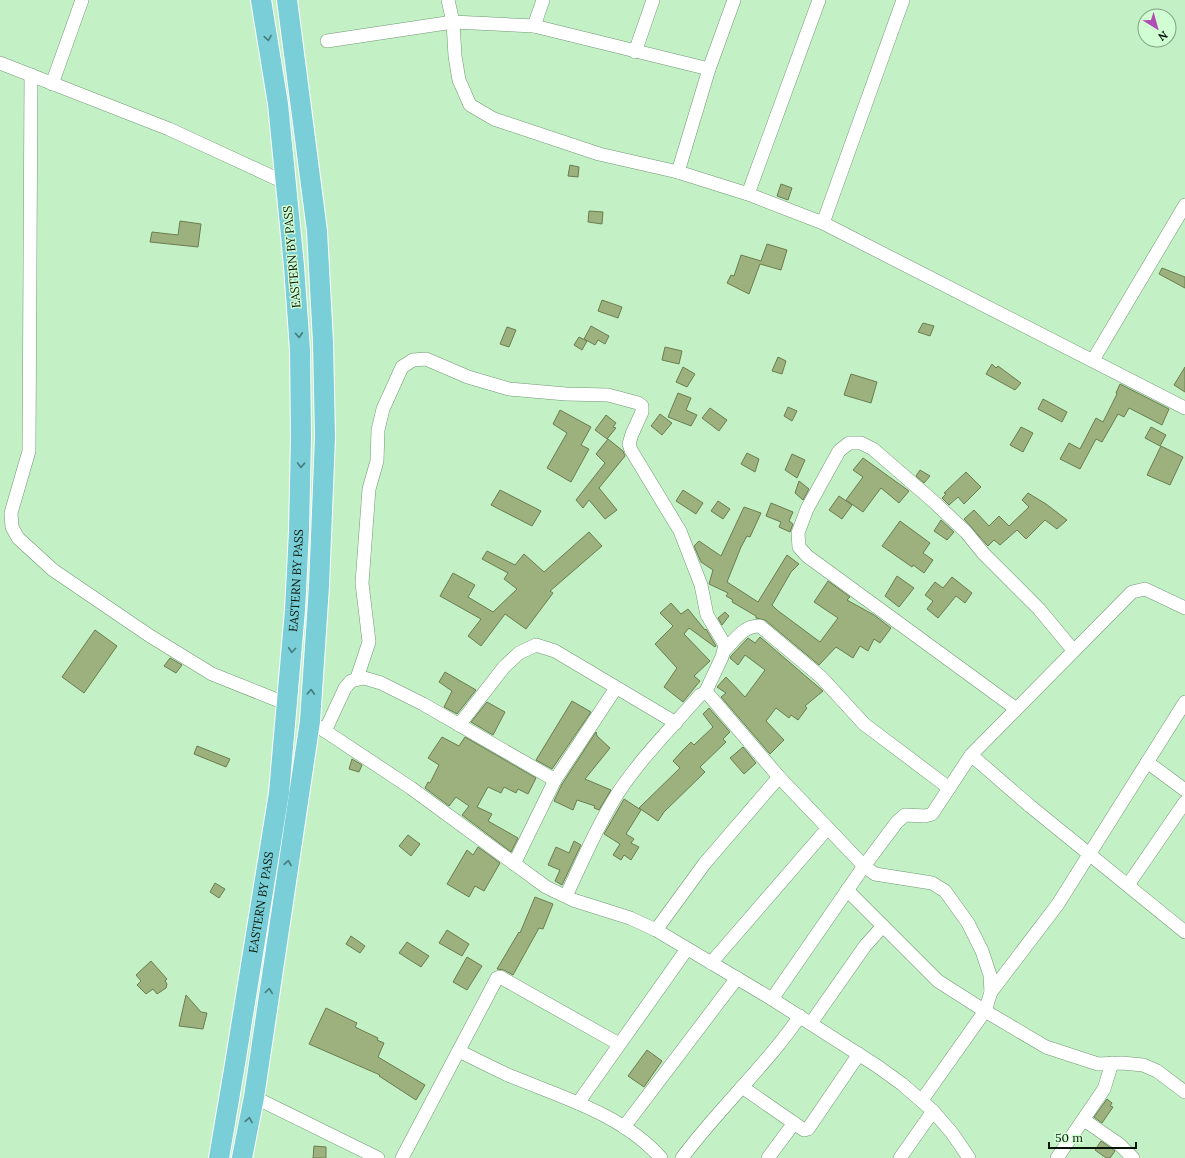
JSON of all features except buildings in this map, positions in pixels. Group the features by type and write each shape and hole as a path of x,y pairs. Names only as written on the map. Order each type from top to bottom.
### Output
{"main road":[{"name":"EASTERN BY PASS","path":"219,1158 279,793 295,610 301,437 300,350 278,104 261,0"},
{"name":"EASTERN BY PASS","path":"242,1158 254,1097 318,726 320,586 325,437 323,342 317,231 287,0"}],"street":[{"path":"52,84 82,0"},
{"path":"448,0 453,22 455,56 459,80 470,105 494,119 598,154 678,172 748,194 823,223 1185,408"},
{"path":"534,26 543,0"},
{"path":"635,52 653,0"},
{"path":"678,172 709,69 734,0"},
{"path":"748,194 819,0"},
{"path":"823,223 903,0"},
{"path":"327,41 453,22 534,26 709,69"},
{"path":"0,63 169,129 286,183"},
{"path":"30,75 29,451 11,513 12,527 18,538 53,570 150,636 212,674 286,704"},
{"path":"1093,360 1181,222 1185,205"},
{"path":"357,678 370,642 362,583 362,567 369,489 377,461 378,430 383,409 396,377 402,367 413,360 426,359 468,377 509,389 566,394 608,395 638,403 642,406 642,412 629,444 631,450 680,531 701,585 707,615 725,645 725,650"},
{"path":"1015,708 807,556 798,547 798,533 807,509 839,451 849,443 861,443 873,449 966,532 983,553 1039,609 1073,650"},
{"path":"772,999 864,866 901,818 912,814 925,816 932,814 971,755 1015,708 1132,592 1137,589 1144,589 1185,608"},
{"path":"566,896 603,818 619,792 637,767 700,695 705,693 725,650 745,630 754,626 760,626 821,677 864,724 949,788"},
{"path":"459,725 504,667 519,653 536,645 555,651 676,723"},
{"path":"554,780 423,704 381,683 364,678 357,678 351,681 318,726 411,788 546,887 566,896 630,918 656,930 800,1016 859,1054 922,1100 952,1133 969,1158"},
{"path":"514,864 554,780 616,688"},
{"path":"705,693 709,695 779,778 864,866 875,874 932,883 944,891 968,923 982,951 990,975 991,992"},
{"path":"922,1100 985,1011 991,992 1058,904 1185,702"},
{"path":"971,755 1030,806 1128,885 1183,926"},
{"path":"1147,762 1185,790"},
{"path":"656,930 705,863 779,778"},
{"path":"1128,885 1185,802"},
{"path":"711,963 827,829"},
{"path":"847,890 938,981 985,1011 1046,1047 1098,1064 1112,1063 1143,1065 1157,1071 1185,1092"},
{"path":"811,1023 865,946 883,926"},
{"path":"578,1103 687,948"},
{"path":"402,1158 458,1050 499,977 619,1044"},
{"path":"624,1127 737,978"},
{"path":"682,1158 705,1128 783,1041 800,1016"},
{"path":"458,1050 507,1074 578,1103 624,1127 649,1145 661,1158"},
{"path":"742,1087 804,1130 811,1127 859,1054"},
{"path":"1057,1158 1104,1089 1112,1063"},
{"path":"254,1097 378,1158"},
{"path":"900,1158 933,1111"},
{"path":"1084,1120 1119,1144 1133,1158"},
{"path":"768,1158 794,1123"}]}
